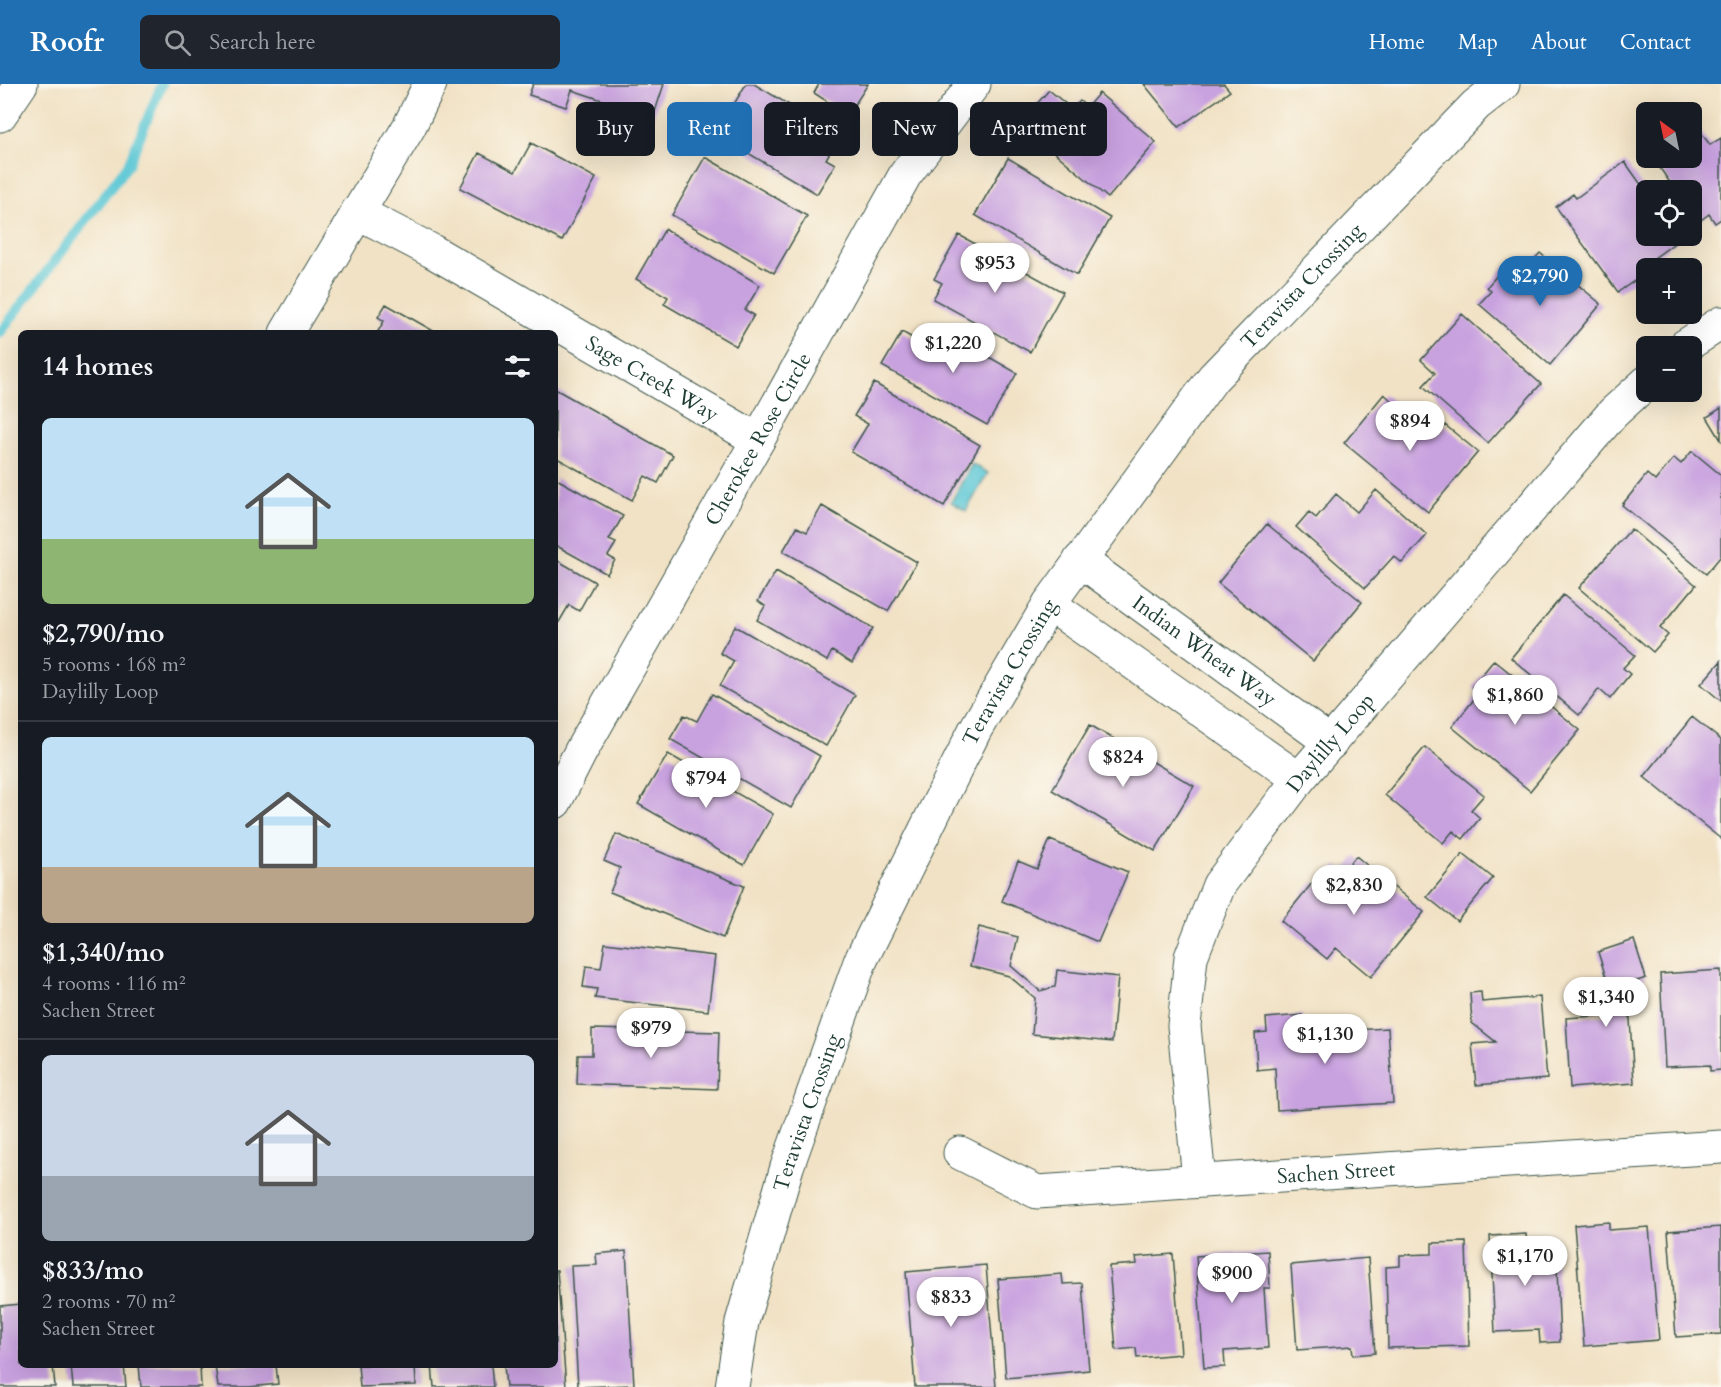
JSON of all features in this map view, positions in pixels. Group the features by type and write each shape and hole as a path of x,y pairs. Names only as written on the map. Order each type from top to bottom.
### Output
{"street":[{"path":"0,115 21,84"},
{"path":"288,330 409,127 430,84"},
{"name":"Cherokee Rose Circle","path":"558,796 581,751 758,441 905,175 974,84"},
{"name":"Teravista Crossing","path":"732,1387 742,1322 787,1167 860,962 975,730 1049,604 1213,378 1476,105 1503,84"},
{"name":"Sage Creek Way","path":"357,212 432,251 758,441"},
{"path":"1701,336 1721,323"},
{"name":"Daylilly Loop","path":"1199,1180 1184,1026 1191,957 1219,885 1299,778 1606,422 1636,393"},
{"name":"Indian Wheat Way","path":"1080,560 1330,743"},
{"path":"1049,604 1299,778"},
{"name":"Sachen Street","path":"960,1153 1037,1192 1721,1147"}],"water":[{"path":"972,464 988,473 966,511 951,502"}],"building":[{"path":"533,84 664,84 655,112 655,102 608,102 572,90 566,107 529,95"},
{"path":"746,84 754,84 784,102 764,102 764,156 828,156 826,159 835,164 817,194 752,155 752,102 735,102"},
{"path":"819,84 868,84 856,102 828,102 814,93"},
{"path":"1144,84 1224,84 1230,91 1179,127"},
{"path":"1049,90 1064,102 1038,102"},
{"path":"1099,93 1156,142 1108,198 1059,156 1107,156 1107,102 1091,102"},
{"path":"1702,134 1710,145 1721,138 1721,219 1715,223 1709,214 1702,219 1702,180 1668,180 1660,168 1702,168"},
{"path":"531,143 596,178 562,241 460,188 479,153 515,172"},
{"path":"705,157 807,216 774,273 672,215"},
{"path":"1008,158 1110,218 1077,275 975,215"},
{"path":"1625,162 1638,180 1636,246 1670,246 1654,258 1636,258 1636,280 1618,292 1556,207 1573,194 1576,198"},
{"path":"665,229 760,285 745,310 754,315 736,346 664,304 668,297 636,279"},
{"path":"959,235 1063,292 1030,352 933,299 942,283 934,279"},
{"path":"1540,253 1601,304 1550,365 1479,304 1491,291 1487,287 1505,266 1518,277"},
{"path":"386,304 432,330 379,330 384,321 378,317"},
{"path":"1462,314 1541,384 1488,443 1423,386 1435,373 1421,360"},
{"path":"902,332 928,347 932,338 941,343 947,333 1017,373 987,425 882,366"},
{"path":"874,383 980,445 944,506 851,452 868,424 854,416"},
{"path":"558,391 673,455 658,483 645,476 632,500 558,459"},
{"path":"1384,394 1435,437 1445,425 1478,452 1428,512 1344,443"},
{"path":"1721,408 1721,440 1707,417"},
{"path":"1692,451 1721,475 1721,556 1706,574 1622,505 1647,474 1655,481 1674,458 1681,464"},
{"path":"558,480 623,516 609,540 616,543 608,556 615,560 607,574 558,547"},
{"path":"1376,490 1427,535 1402,563 1394,556 1365,588 1296,527 1309,512 1316,518 1336,494 1357,512"},
{"path":"822,506 917,562 888,611 783,551 797,527 807,532"},
{"path":"1267,524 1362,602 1313,661 1218,583"},
{"path":"1631,529 1696,585 1660,628 1668,635 1653,652 1579,588"},
{"path":"558,561 595,582 579,611 569,605 558,624"},
{"path":"776,571 873,628 852,663 832,651 827,661 757,620 765,606 758,601"},
{"path":"1563,595 1635,655 1623,668 1630,674 1610,699 1599,689 1579,715 1511,658"},
{"path":"735,626 855,695 826,746 720,686 734,661 720,653"},
{"path":"1494,660 1580,730 1530,791 1452,727 1479,693 1472,687"},
{"path":"1721,661 1721,701 1701,684"},
{"path":"712,694 820,756 791,808 670,739 684,715 697,721"},
{"path":"1692,717 1721,740 1721,839 1644,777"},
{"path":"1090,725 1194,786 1155,851 1052,790"},
{"path":"1425,747 1484,795 1471,810 1480,818 1463,839 1453,831 1443,843 1385,795"},
{"path":"668,754 773,814 744,865 638,804"},
{"path":"616,834 744,886 723,938 610,892 620,868 604,861"},
{"path":"1050,840 1128,872 1098,942 1002,901 1018,861 1037,869"},
{"path":"1463,854 1493,878 1457,921 1427,897"},
{"path":"1356,856 1424,912 1371,977 1336,948 1327,959 1281,921 1313,882 1319,887 1337,865 1344,871"},
{"path":"979,927 1018,937 1011,966 1040,991 1055,987 1057,970 1118,977 1112,1042 1032,1034 1035,998 1009,976 970,966"},
{"path":"1634,940 1646,978 1619,987 1621,1005 1629,1004 1634,1083 1570,1088 1566,1018 1610,1015 1609,987 1598,952"},
{"path":"605,943 715,956 708,1011 595,998 597,989 583,987 586,966 601,968"},
{"path":"1721,970 1721,1070 1710,1071 1710,1065 1665,1067 1660,974"},
{"path":"1481,992 1482,1002 1540,997 1547,1079 1476,1085 1472,1044 1496,1042 1472,1023 1470,993"},
{"path":"1302,1015 1303,1033 1388,1028 1393,1103 1277,1110 1275,1068 1257,1070 1255,1033 1267,1032 1266,1018"},
{"path":"592,1029 719,1032 717,1089 577,1084 578,1055 592,1055"},
{"path":"1609,1222 1609,1230 1649,1227 1659,1340 1584,1346 1574,1225"},
{"path":"1721,1227 1721,1334 1676,1337 1668,1231"},
{"path":"1526,1234 1527,1246 1556,1245 1560,1342 1540,1343 1539,1330 1495,1332 1490,1236"},
{"path":"1466,1242 1469,1346 1388,1348 1386,1267 1400,1266 1400,1255 1432,1254 1432,1243"},
{"path":"626,1251 634,1385 578,1387 571,1266 597,1265 596,1254"},
{"path":"1268,1251 1270,1288 1264,1288 1268,1348 1224,1351 1225,1367 1204,1368 1196,1256"},
{"path":"1173,1254 1181,1354 1137,1358 1136,1348 1116,1350 1109,1266 1137,1264 1136,1257"},
{"path":"1368,1258 1375,1353 1353,1355 1352,1346 1297,1350 1291,1265"},
{"path":"986,1265 996,1387 915,1387 906,1272"},
{"path":"1062,1274 1063,1284 1082,1283 1089,1370 1006,1378 998,1279"},
{"path":"558,1283 566,1387 506,1387 504,1368 558,1368"},
{"path":"18,1304 18,1368 53,1368 55,1387 0,1387 0,1306"},
{"path":"71,1368 124,1368 126,1387 73,1387"},
{"path":"139,1368 200,1368 201,1387 141,1387"},
{"path":"215,1368 276,1368 278,1384 218,1387"},
{"path":"358,1368 415,1368 416,1385 360,1387"},
{"path":"432,1368 491,1368 493,1387 434,1387"}],"waterway":[{"path":"0,333 128,165 162,84"}]}
